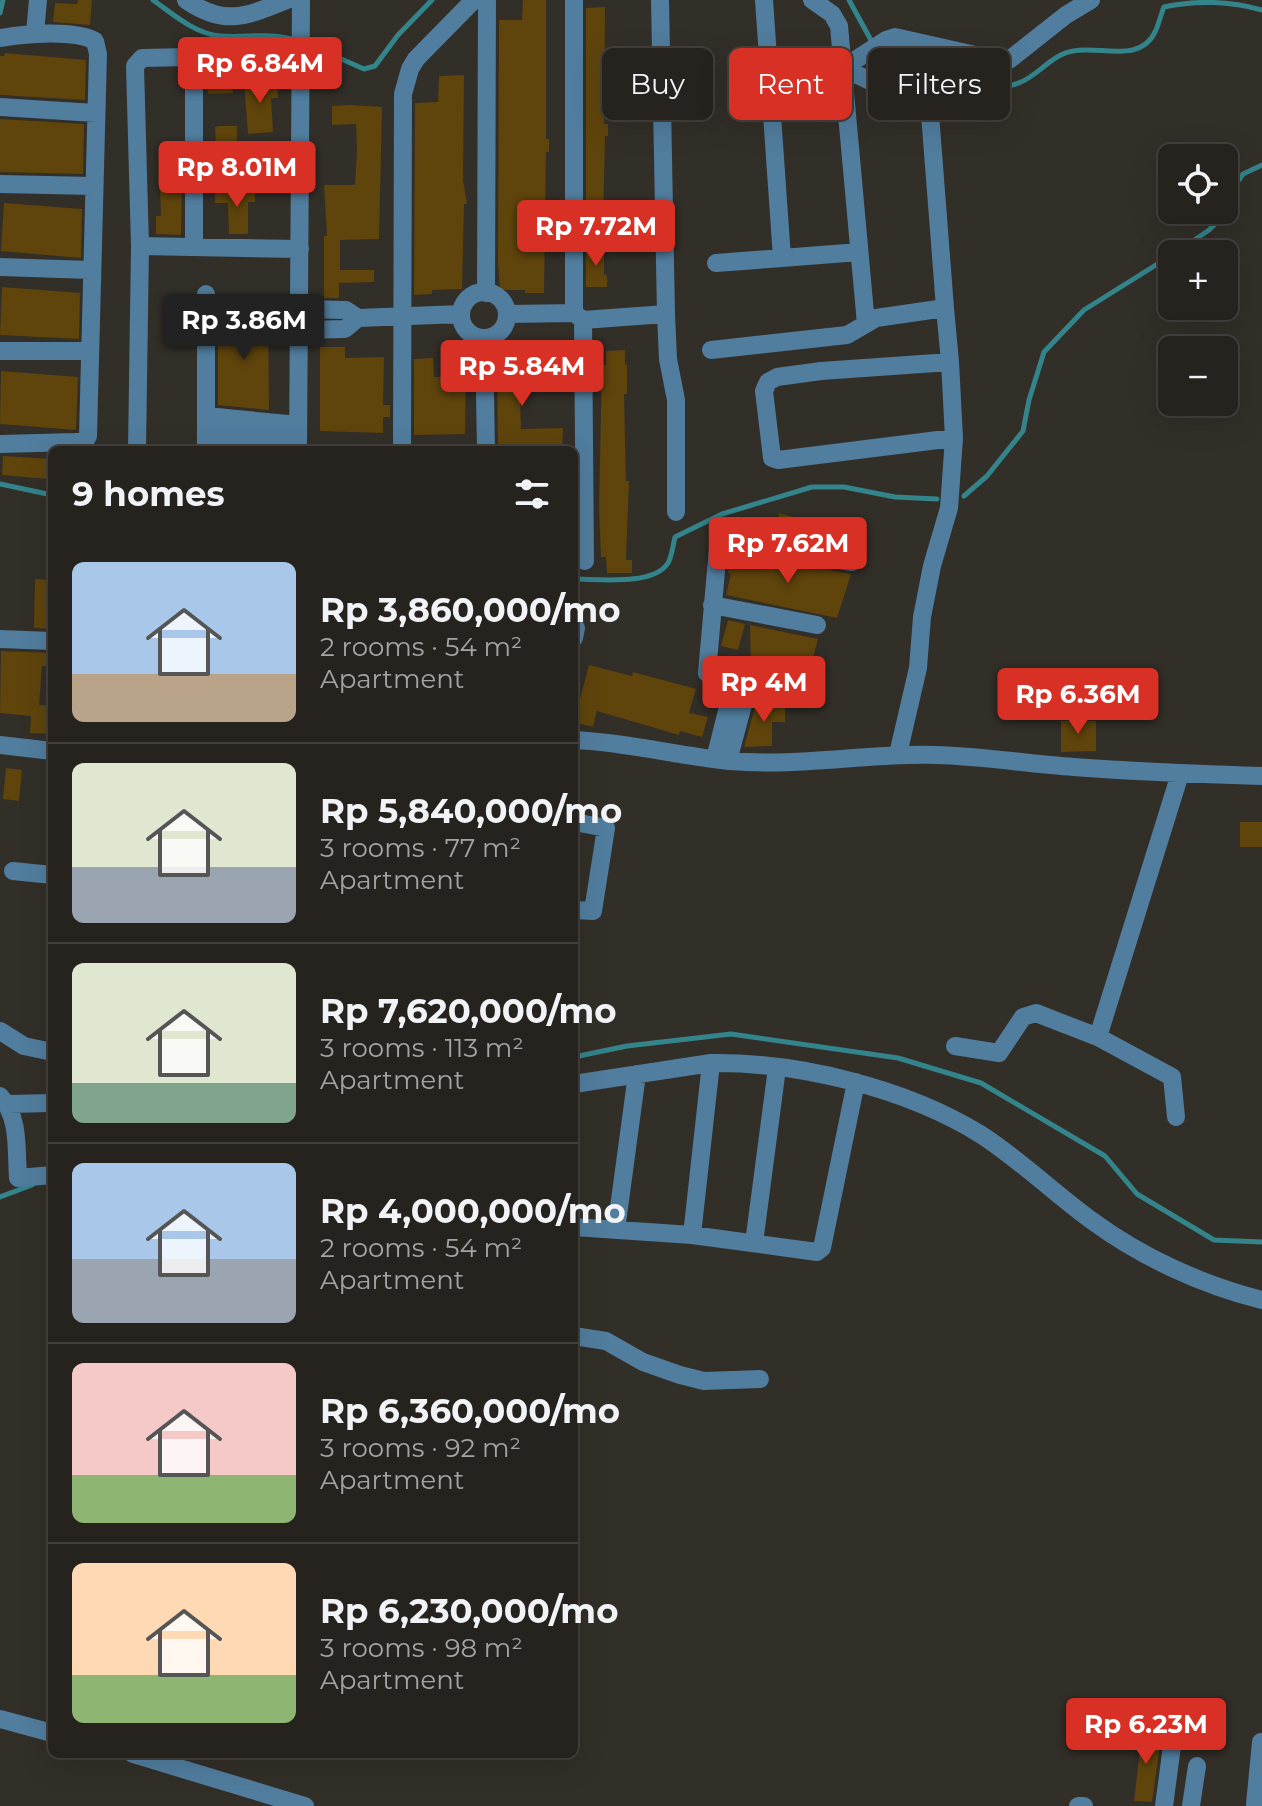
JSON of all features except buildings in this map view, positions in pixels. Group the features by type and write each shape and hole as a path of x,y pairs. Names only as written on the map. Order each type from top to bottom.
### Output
{"street":[{"path":"35,33 38,0"},
{"path":"186,0 213,15 226,17 246,16 296,3 301,63 298,439 206,433 206,294"},
{"path":"402,446 405,80 416,59 474,0"},
{"path":"486,293 487,0"},
{"path":"574,0 585,561"},
{"path":"660,0 666,314 668,359 676,400 676,512"},
{"path":"764,0 782,258"},
{"path":"812,0 837,19 841,48"},
{"path":"852,62 895,37 1009,60 1060,8 1091,0"},
{"path":"0,38 35,33 86,37 95,41 98,54 88,436 85,441 0,444"},
{"path":"137,446 140,246 135,66 142,58 188,57 194,60 194,246"},
{"path":"852,72 927,108 930,114 950,362 954,438 949,508 932,566 922,617 918,668 898,754"},
{"path":"0,107 95,113"},
{"path":"848,120 866,324"},
{"path":"0,184 93,186"},
{"path":"140,246 300,249"},
{"path":"716,263 859,252"},
{"path":"0,267 91,270"},
{"path":"486,293 501,300 507,314 503,329 498,334 476,337 465,329 461,314 466,300 473,295 486,293"},
{"path":"711,350 847,335 876,318 945,308"},
{"path":"301,309 346,310 358,318 461,314"},
{"path":"507,314 666,314"},
{"path":"300,330 345,329 358,318"},
{"path":"484,338 486,446"},
{"path":"0,351 90,351"},
{"path":"950,362 777,377 768,382 764,391 772,458 778,460 954,438"},
{"path":"795,697 741,685 707,673 718,548 730,542 852,562"},
{"path":"712,605 817,625"},
{"path":"0,639 48,641"},
{"path":"722,760 741,685"},
{"path":"578,740 624,744 722,760 774,763 898,754 992,758 1180,774 1262,776"},
{"path":"0,745 48,751"},
{"path":"1098,1037 1180,774"},
{"path":"578,823 606,828 593,911 578,910"},
{"path":"13,871 48,875"},
{"path":"955,1046 999,1053 1023,1017 1036,1013 1098,1037 1165,1071 1172,1077 1176,1117"},
{"path":"0,1031 24,1046 48,1051"},
{"path":"692,1235 711,1063"},
{"path":"578,1083 711,1063 777,1068 856,1082 909,1098 980,1135 1092,1221 1138,1251 1236,1293 1262,1300"},
{"path":"754,1243 777,1068"},
{"path":"616,1230 637,1074"},
{"path":"578,1227 692,1235 815,1252 822,1248 856,1082"},
{"path":"48,1104 5,1109 9,1181 48,1176"},
{"path":"578,1337 606,1341 643,1362 704,1381 760,1379"},
{"path":"0,1719 48,1732"},
{"path":"1164,1806 1174,1731"},
{"path":"1253,1804 1261,1742"},
{"path":"146,1758 305,1806"},
{"path":"1191,1806 1197,1766"},
{"path":"1078,1806 1084,1806"}],"waterway":[{"path":"0,13 3,0"},
{"path":"153,0 202,32 296,40"},
{"path":"305,43 364,69 375,66 398,35 432,0"},
{"path":"849,0 872,42"},
{"path":"1010,86 1027,79 1066,53 1140,47 1149,41 1156,30 1164,7 1213,2 1262,10"},
{"path":"1194,240 1227,212 1234,187 1243,174 1262,165"},
{"path":"964,496 987,476 1023,431 1044,352 1084,310 1158,264"},
{"path":"0,484 48,494"},
{"path":"578,579 625,580 651,575 668,563 675,537 722,514 812,487 844,487 895,497 937,499"},
{"path":"578,1056 627,1046 731,1034 898,1058 981,1083 1105,1156 1137,1194 1214,1240 1262,1242"},
{"path":"0,1197 32,1185"}]}
